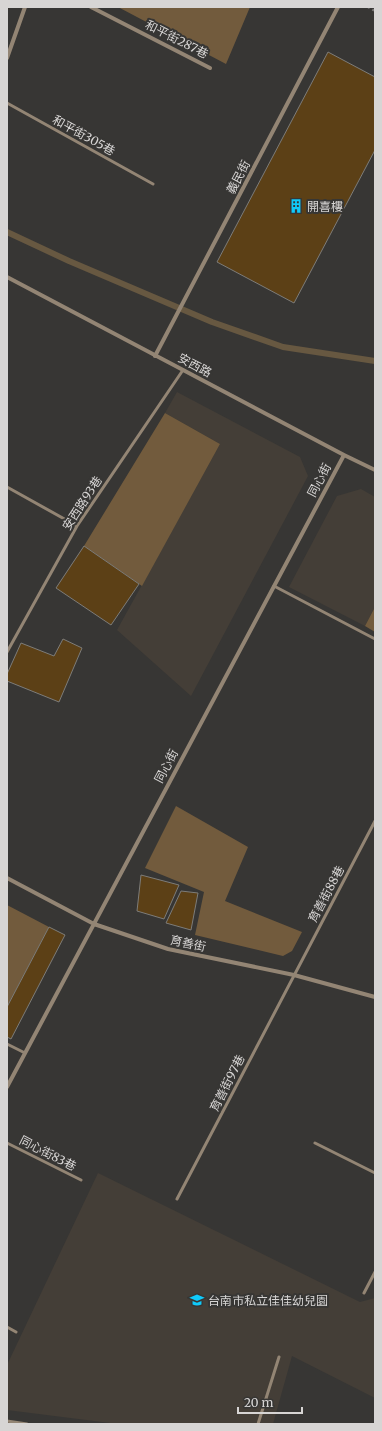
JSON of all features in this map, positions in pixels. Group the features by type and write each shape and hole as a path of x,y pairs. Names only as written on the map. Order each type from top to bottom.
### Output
{"street":[{"path":"7,58 25,7"},
{"name":"和平街287巷","path":"92,7 210,68"},
{"name":"義民街","path":"155,356 338,7"},
{"name":"安西路","path":"7,277 155,356 375,470"},
{"name":"同心街","path":"7,1087 344,455"},
{"name":"育善街","path":"7,878 94,924 168,949 294,975 375,997"}],"lane":[{"name":"和平街305巷","path":"7,103 153,184"},
{"name":"安西路93巷","path":"7,652 77,526 183,370"},
{"path":"7,488 77,526"},
{"path":"274,586 375,639"},
{"name":"育善街88巷","path":"294,975 375,821"},
{"name":"育善街97巷","path":"177,1199 294,975"},
{"path":"7,1044 25,1053"},
{"name":"同心街83巷","path":"7,1143 80,1180"},
{"path":"315,1143 375,1173"},
{"path":"364,1293 375,1272"},
{"path":"7,1327 16,1332"},
{"path":"258,1424 279,1356"},
{"path":"7,1421 27,1424"}],"path":[{"path":"368,7 375,11"}],"shaded area":[{"path":"118,7 250,7 226,64"},
{"path":"177,392 300,457 308,476 191,696 117,630 220,444 165,413"},
{"path":"165,413 220,444 142,586 84,546"},
{"path":"361,489 375,497 375,607 365,626 289,587 337,496"},
{"path":"375,607 375,632 365,626"},
{"path":"176,806 248,847 225,901 302,932 292,951 283,956 195,935 204,892 145,868"},
{"path":"7,905 49,927 7,1007"},
{"name":"台南市私立佳佳幼兒園","path":"98,1173 360,1302 375,1298 375,1398 292,1356 273,1424 118,1424 7,1410 7,1365"}],"building":[{"name":"開喜樓","path":"328,52 375,77 375,150 294,303 217,262"},
{"path":"84,546 139,584 111,625 56,588"},
{"path":"63,639 82,648 59,702 7,681 7,674 21,643 54,656"},
{"path":"141,875 179,885 164,919 137,911"},
{"path":"181,891 198,893 191,930 166,923"},
{"path":"49,927 65,935 11,1039 7,1037 7,1007"}],"waterway":[{"path":"7,232 69,261 212,322 283,347 375,361"}],"place":[{"name":"開喜樓","path":"296,206"},
{"name":"台南市私立佳佳幼兒園","path":"197,1300"}]}
